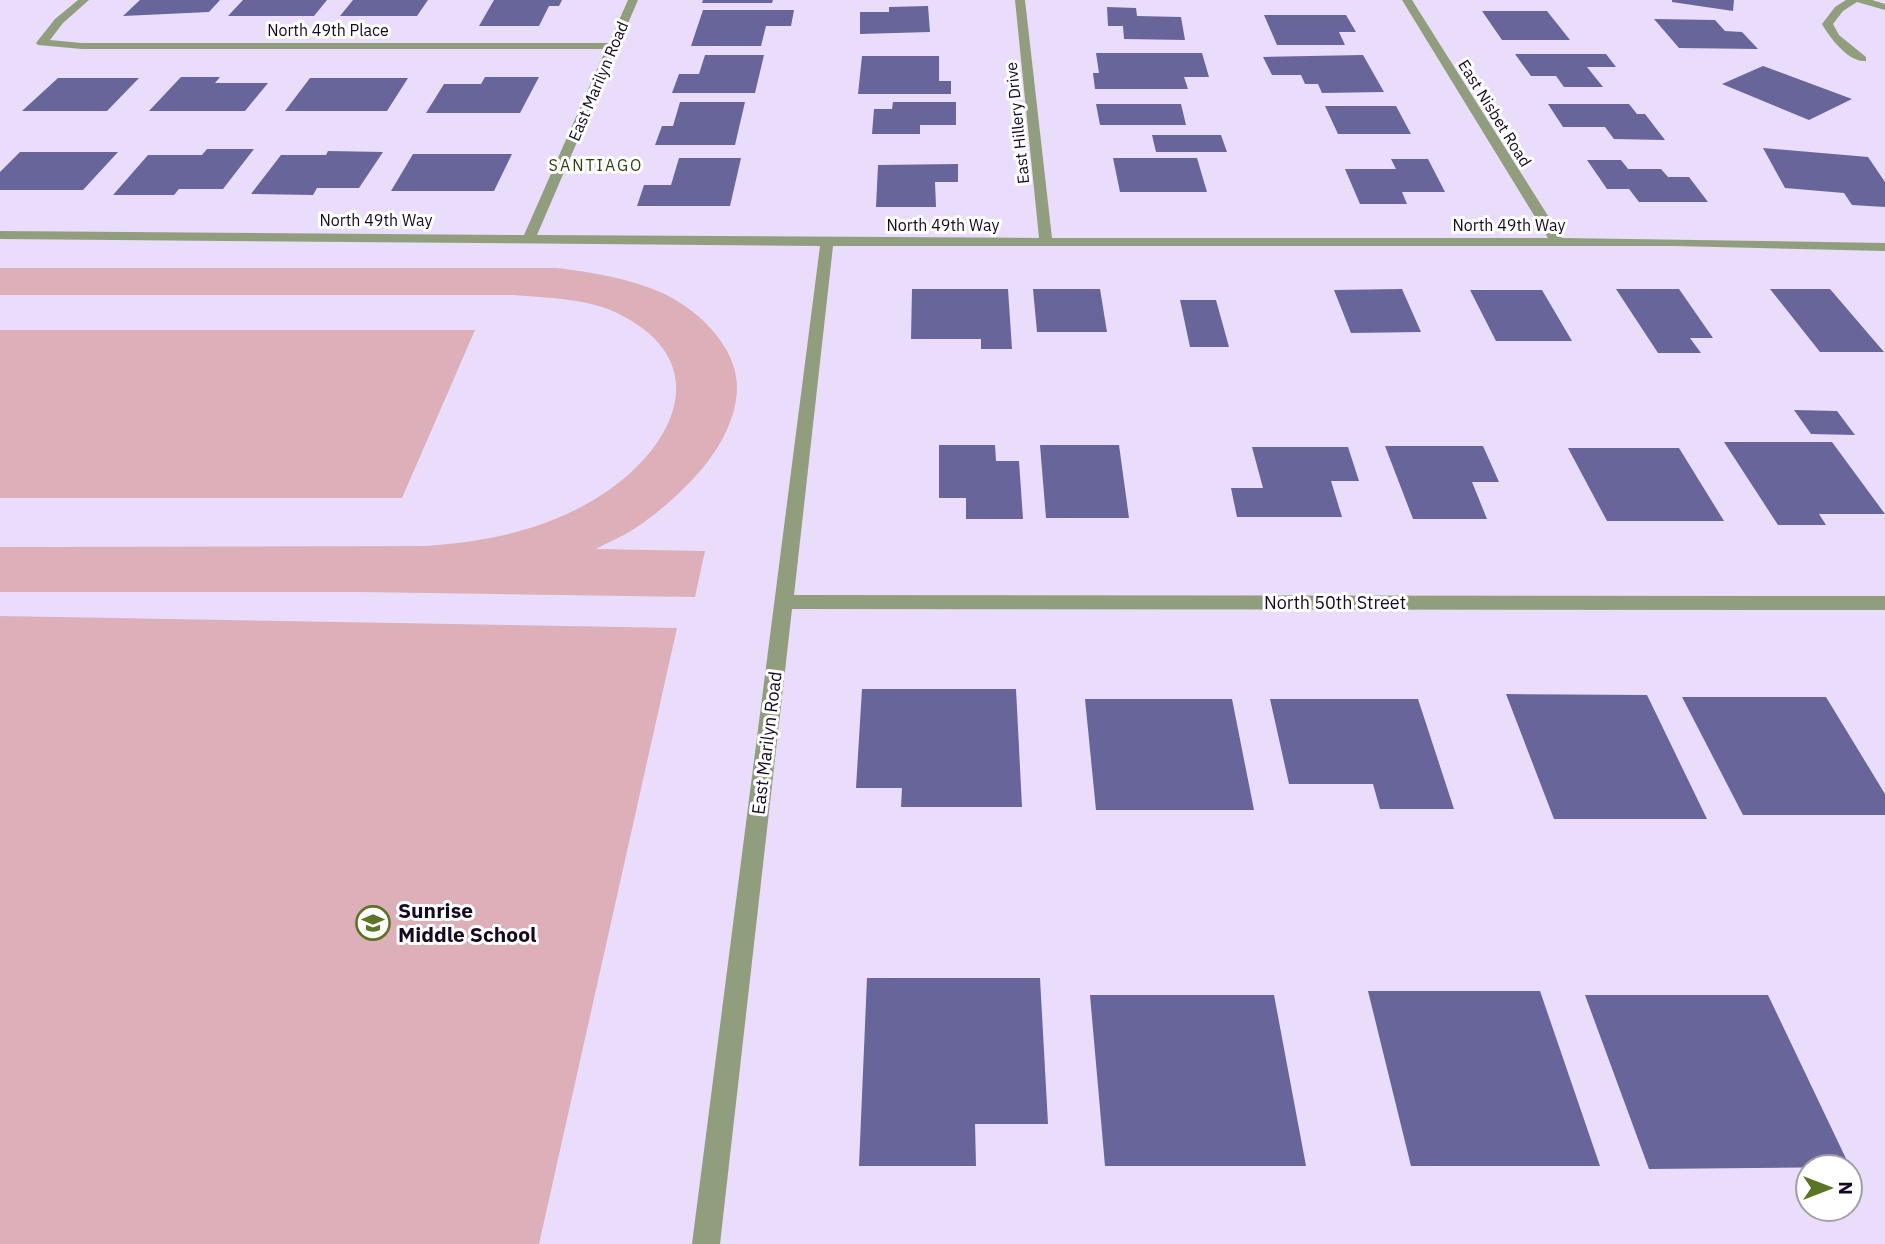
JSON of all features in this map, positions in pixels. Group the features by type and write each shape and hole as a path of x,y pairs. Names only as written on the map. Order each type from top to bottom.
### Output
{"street":[{"name":"North 49th Place","path":"83,0 59,21 42,43 82,46 613,46"},
{"name":"East Marilyn Road","path":"529,239 633,0"},
{"name":"East Hillery Drive","path":"1020,0 1046,242"},
{"name":"East Nisbet Road","path":"1407,0 1558,243"},
{"path":"1853,0 1839,9 1827,24 1835,37 1862,59"},
{"path":"1860,0 1885,7"},
{"name":"North 49th Way","path":"0,235 827,242 1791,243 1885,247"},
{"name":"East Marilyn Road","path":"706,1244 827,242"},
{"name":"North 50th Street","path":"784,602 1885,603"}],"shaded area":[{"path":"0,268 556,268 609,276 660,292 687,307 712,329 722,342 735,371 736,401 727,429 703,468 683,489 640,525 596,549 705,551 695,597 360,592 0,592 0,547 427,546 491,538 531,528 590,502 618,483 642,461 661,437 673,410 676,384 669,358 650,334 617,313 592,304 513,295 0,295"},
{"path":"0,330 475,330 402,498 0,498"},
{"path":"0,616 677,628 539,1244 0,1244"}],"building":[{"path":"140,0 220,0 209,12 123,16"},
{"path":"243,0 327,0 314,16 228,16"},
{"path":"353,0 428,0 417,16 340,16"},
{"path":"494,0 562,0 559,6 549,6 539,26 479,26"},
{"path":"703,0 773,0 772,3 702,3"},
{"path":"1672,0 1734,0 1733,11"},
{"path":"928,6 930,32 860,34 860,12 889,12 889,7"},
{"path":"1107,7 1136,8 1137,16 1181,17 1185,40 1124,39 1123,26 1108,26"},
{"path":"703,10 794,10 791,26 766,26 761,46 691,46"},
{"path":"1482,11 1547,11 1570,40 1502,40"},
{"path":"1264,15 1346,15 1356,32 1339,32 1345,45 1277,45"},
{"path":"1654,19 1715,20 1725,31 1742,32 1758,49 1679,48"},
{"path":"1096,53 1202,53 1209,77 1184,77 1188,89 1095,89 1093,73 1099,73"},
{"path":"1515,54 1606,54 1616,67 1587,67 1603,87 1564,87 1556,76 1531,76"},
{"path":"705,55 764,55 755,93 672,93 679,74 699,74"},
{"path":"1363,55 1384,92 1322,93 1318,84 1305,84 1301,75 1272,75 1263,57"},
{"path":"862,56 939,56 939,81 951,81 951,94 858,94"},
{"path":"1763,66 1852,99 1809,120 1722,84"},
{"path":"181,77 220,77 215,83 268,83 245,111 149,111"},
{"path":"485,77 539,77 520,113 426,113 444,84 481,84"},
{"path":"58,78 139,78 107,111 22,111"},
{"path":"310,78 408,78 387,111 285,111"},
{"path":"680,102 745,102 735,145 655,145 662,126 673,126"},
{"path":"893,102 956,102 956,125 920,125 920,134 872,134 874,109 892,109"},
{"path":"1096,104 1181,104 1186,125 1100,125"},
{"path":"1548,104 1629,104 1637,114 1645,114 1665,140 1614,139 1605,127 1563,127"},
{"path":"1325,106 1396,106 1411,134 1338,134"},
{"path":"1152,135 1221,135 1227,152 1156,152"},
{"path":"1763,148 1868,157 1885,182 1885,207 1852,205 1844,193 1785,188"},
{"path":"207,149 254,149 223,189 179,189 174,195 113,195 148,155 202,155"},
{"path":"328,151 383,152 359,188 317,188 313,195 251,194 281,155 326,155"},
{"path":"20,152 118,152 83,190 0,190 0,172"},
{"path":"413,154 512,154 494,191 391,191"},
{"path":"679,158 741,158 730,206 637,206 644,185 671,185"},
{"path":"1113,158 1197,158 1207,192 1120,192"},
{"path":"1391,159 1428,159 1445,192 1402,192 1407,204 1360,204 1345,169 1396,169"},
{"path":"1587,160 1621,160 1628,169 1661,169 1668,177 1689,177 1708,202 1639,202 1629,189 1607,189"},
{"path":"958,164 958,182 935,182 936,207 876,207 878,165"},
{"path":"912,289 1008,289 1012,349 981,349 981,339 911,339"},
{"path":"1033,289 1100,289 1107,332 1037,332"},
{"path":"1402,289 1421,332 1351,333 1334,290"},
{"path":"1616,289 1679,289 1713,338 1690,338 1701,353 1658,353"},
{"path":"1770,289 1830,289 1884,352 1820,352"},
{"path":"1470,290 1542,290 1572,341 1496,341"},
{"path":"1180,300 1216,300 1229,347 1190,347"},
{"path":"1794,410 1837,411 1855,435 1811,434"},
{"path":"1724,442 1832,442 1885,514 1819,514 1826,525 1778,525"},
{"path":"939,445 995,445 996,461 1019,461 1023,519 966,519 966,498 939,498"},
{"path":"1040,445 1119,445 1129,518 1046,518"},
{"path":"1385,446 1483,446 1499,482 1472,482 1487,519 1413,519"},
{"path":"1252,447 1348,447 1359,481 1331,481 1342,517 1237,517 1231,488 1263,488"},
{"path":"1568,448 1679,448 1724,521 1607,521"},
{"path":"862,689 1016,689 1022,807 901,807 902,788 856,788"},
{"path":"1506,694 1647,695 1707,819 1554,819"},
{"path":"1682,697 1826,697 1885,794 1885,815 1743,815"},
{"path":"1085,699 1232,699 1254,810 1096,810"},
{"path":"1270,699 1418,699 1454,809 1380,809 1373,784 1289,784"},
{"path":"867,978 1040,978 1048,1124 975,1124 976,1166 859,1166"},
{"path":"1368,991 1540,991 1600,1166 1411,1166"},
{"path":"1090,995 1274,995 1306,1166 1105,1166"},
{"path":"1585,995 1768,995 1843,1153 1794,1153 1794,1168 1649,1169"}],"place":[{"name":"Sunrise Middle School","path":"373,923"}],"district":[{"name":"SANTIAGO","path":"596,165"}]}
